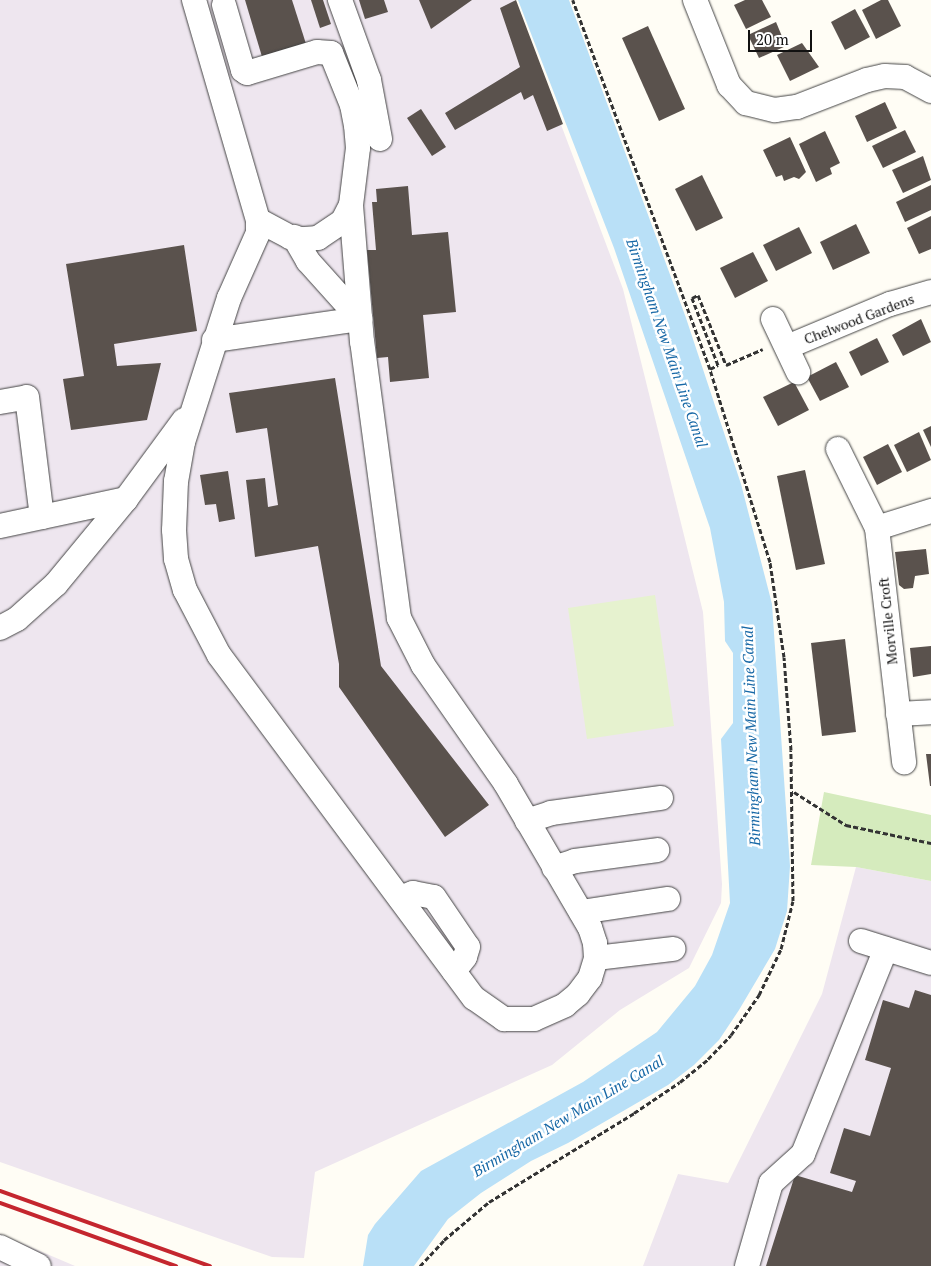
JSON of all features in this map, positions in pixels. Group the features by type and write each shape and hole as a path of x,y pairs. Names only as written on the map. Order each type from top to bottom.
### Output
{"street":[{"path":"194,0 258,220 258,232 252,250 229,298 214,340 183,442 176,491 176,559 185,590 219,655 454,971 486,1010 504,1019 534,1020 565,1005 578,994 590,978 596,958 590,928 581,912 506,784 423,665 399,618 360,319 351,205 358,148 356,125 331,53 317,52 247,73 243,70 224,4"},
{"path":"340,0 369,80 380,139"},
{"path":"695,0 728,85 746,103 758,108 797,107 885,76 905,77 929,83"},
{"path":"258,220 294,237 318,238 332,231 343,221 351,205"},
{"path":"294,237 308,261 360,319"},
{"name":"Chelwood Gardens","path":"785,344 890,304 931,292"},
{"path":"214,340 360,319"},
{"name":"Chelwood Gardens","path":"773,319 798,372"},
{"path":"0,402 27,397 42,517"},
{"path":"0,628 17,619 56,584 126,499 193,408"},
{"name":"Morville Croft","path":"838,449 877,528 904,762"},
{"path":"0,526 126,499"},
{"path":"877,528 931,511"},
{"path":"898,714 931,712"},
{"path":"527,821 550,813 661,798"},
{"path":"554,868 575,861 657,850"},
{"path":"581,912 668,899"},
{"path":"861,941 931,963"},
{"path":"596,958 673,949"},
{"path":"746,1266 770,1183 804,1154 886,949"},
{"path":"0,1246 39,1266"}],"path":[{"path":"420,1266 444,1240 489,1202 680,1082 731,1035 759,995 781,949 792,901 794,792 784,658 770,562 710,369 572,0"},
{"path":"710,369 718,365 692,298 698,295 726,365 785,344"},
{"path":"794,792 846,825 931,843"}],"shaded area":[{"path":"0,0 514,0 623,289 703,612 722,884 721,903 689,968 620,1010 552,1065 315,1172 304,1258 272,1257 0,1162"},
{"path":"856,867 931,881 931,1266 643,1266 678,1174 728,1183 822,994"},
{"path":"0,1234 75,1266 0,1266"}],"green space":[{"path":"655,595 674,726 587,739 568,608"},
{"path":"824,792 931,815 931,881 856,867 811,865"}],"water":[{"name":"Birmingham New Main Line Canal","path":"518,0 569,0 686,318 741,484 772,604 790,866 787,911 775,949 739,1010 719,1040 694,1065 668,1085 568,1143 531,1161 481,1193 448,1219 414,1266 363,1266 368,1235 375,1224 421,1171 583,1082 657,1032 695,986 712,955 730,903 721,739 733,723 733,653 725,641 724,602 710,528 614,248"}],"building":[{"path":"245,0 292,0 307,47 263,60"},
{"path":"311,0 323,0 331,24 320,28"},
{"path":"359,0 384,0 388,12 365,19"},
{"path":"419,0 472,0 431,29"},
{"path":"516,0 563,124 547,131 533,95 524,100 521,92 455,130 445,113 520,67 500,8"},
{"path":"745,0 762,0 771,17 746,29 734,5"},
{"path":"881,0 888,0 901,26 876,39 862,10"},
{"path":"855,9 870,37 845,50 831,22"},
{"path":"776,22 786,46 759,58 748,35"},
{"path":"648,26 685,109 659,121 622,38"},
{"path":"802,43 819,67 790,81 777,55"},
{"path":"885,102 897,128 867,142 855,116"},
{"path":"421,109 446,147 432,156 407,118"},
{"path":"905,130 916,152 883,168 872,146"},
{"path":"825,131 840,163 830,168 832,174 816,182 799,144"},
{"path":"790,137 806,172 799,179 794,177 784,181 782,175 776,177 763,150"},
{"path":"923,156 931,180 903,193 892,170"},
{"path":"702,175 723,218 696,231 675,189"},
{"path":"931,185 931,210 905,222 896,202"},
{"path":"408,186 412,235 448,232 456,312 423,315 429,378 390,382 388,357 377,358 367,250 376,250 372,202 377,202 376,189"},
{"path":"931,216 931,249 919,254 907,228"},
{"path":"856,224 870,253 833,270 820,242"},
{"path":"799,227 812,253 776,271 763,245"},
{"path":"184,245 197,331 114,344 117,366 161,363 147,420 71,430 63,379 84,376 66,264"},
{"path":"753,252 768,281 735,298 720,268"},
{"path":"921,319 931,342 903,356 892,335"},
{"path":"877,338 889,362 861,376 849,352"},
{"path":"836,362 849,387 820,401 807,377"},
{"path":"335,378 381,666 489,805 445,837 339,687 339,664 318,546 255,557 246,480 265,478 268,507 278,505 267,428 236,433 229,393"},
{"path":"794,382 809,410 778,426 763,397"},
{"path":"931,426 931,447 923,430"},
{"path":"919,432 931,460 907,472 894,445"},
{"path":"888,444 902,472 877,485 863,457"},
{"path":"805,470 825,564 796,570 777,476"},
{"path":"228,471 235,519 219,522 216,504 205,505 200,475"},
{"path":"926,549 929,574 915,576 913,588 904,589 899,585 895,552"},
{"path":"845,639 856,732 822,736 811,643"},
{"path":"931,646 931,674 913,677 910,648"},
{"path":"926,754 931,754 931,786 930,786"},
{"path":"915,990 931,995 931,1266 766,1266 795,1175 852,1192 856,1181 830,1173 844,1128 870,1136 891,1068 865,1060 883,1000 909,1008"}],"railway":[{"path":"0,1191 210,1266"},
{"path":"0,1203 176,1266"}]}
